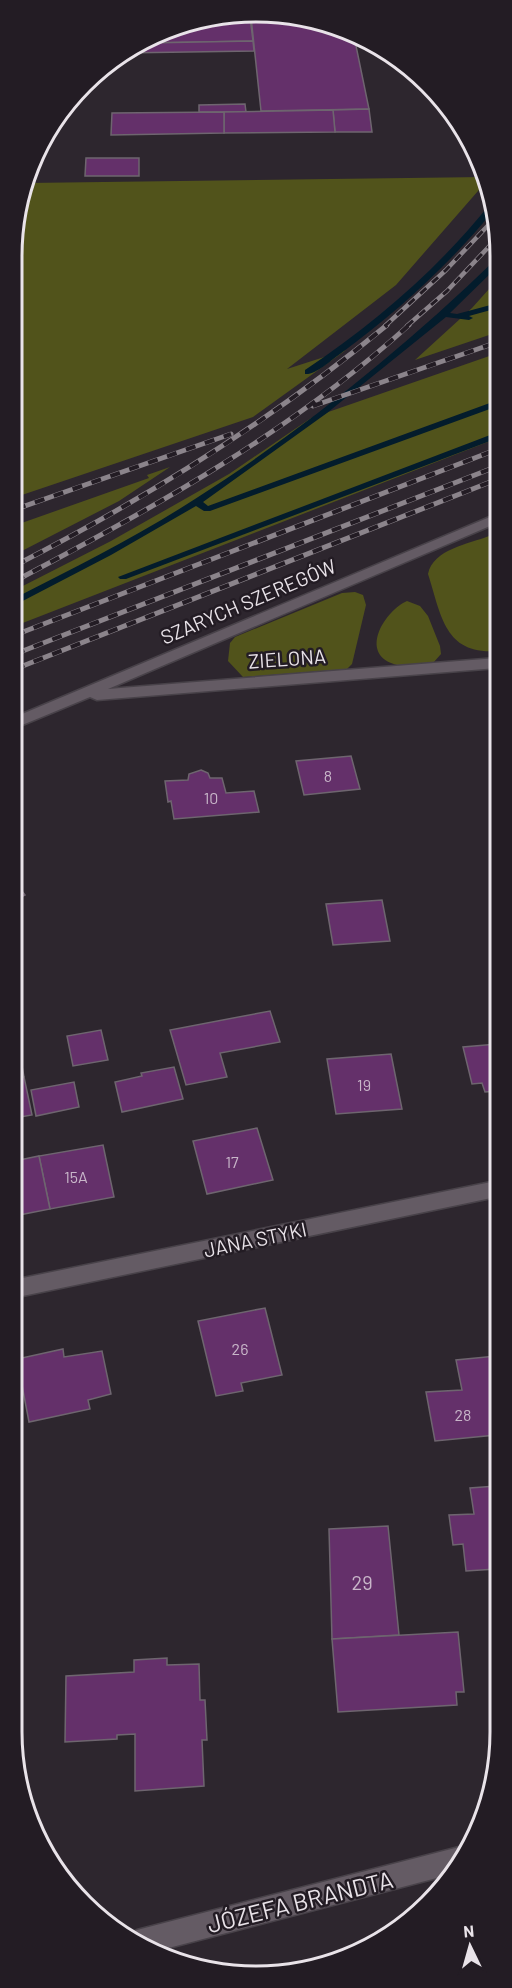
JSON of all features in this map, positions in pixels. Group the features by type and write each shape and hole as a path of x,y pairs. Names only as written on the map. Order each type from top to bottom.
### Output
{"street":[{"name":"SZARYCH SZEREGÓW","path":"22,720 490,521"},
{"name":"ZIELONA","path":"80,697 490,664"},
{"name":"JANA STYKI","path":"22,1287 490,1190"},
{"name":"JÓZEFA BRANDTA","path":"150,1940 450,1861"}],"shaded area":[{"path":"476,177 480,189 396,285 287,369 346,350 253,417 22,495 22,256 24,226 34,183"},
{"path":"490,288 490,335 415,360 472,308"},
{"path":"490,356 490,441 22,623 22,586 111,541 229,474 311,418"},
{"path":"170,467 119,501 22,551 22,523 149,478 147,475"},
{"path":"489,536 490,539 490,651 466,646 455,639 442,617 428,574 431,566 444,553"},
{"path":"355,592 363,595 366,605 352,664 347,669 243,677 228,661 230,643 235,637 342,593"},
{"path":"407,601 420,606 428,616 441,654 433,663 396,665 382,657 377,649 377,640 385,621 391,613"}],"building":[{"path":"251,22 253,41 162,43 196,30"},
{"path":"252,22 286,24 316,30 356,45 369,109 261,111"},
{"path":"253,41 254,51 142,53 162,43"},
{"path":"245,104 246,112 199,112 199,105"},
{"path":"369,109 372,132 335,132 333,110"},
{"path":"333,110 335,132 224,133 224,112"},
{"path":"224,112 224,133 111,135 112,113"},
{"path":"86,158 139,158 139,176 85,176"},
{"path":"351,756 360,789 304,795 296,761"},
{"path":"201,770 208,773 210,778 222,778 226,793 254,791 259,812 174,819 171,801 168,802 165,781 188,780 189,774"},
{"path":"382,900 390,941 333,945 326,904"},
{"path":"270,1011 280,1042 220,1053 227,1077 186,1085 170,1030"},
{"path":"101,1030 108,1060 73,1066 67,1036"},
{"path":"490,1045 490,1092 485,1092 482,1083 472,1084 463,1047"},
{"path":"391,1054 402,1109 336,1114 327,1059"},
{"path":"174,1067 183,1099 122,1112 115,1082 142,1076 141,1073"},
{"path":"22,1077 24,1077 32,1115 22,1117"},
{"path":"74,1082 79,1107 36,1116 31,1090"},
{"path":"257,1128 273,1180 207,1194 193,1141"},
{"path":"103,1145 114,1197 50,1209 39,1156"},
{"path":"39,1156 50,1209 22,1214 22,1159"},
{"path":"265,1308 282,1375 241,1383 243,1391 216,1396 198,1321"},
{"path":"63,1349 64,1357 102,1351 111,1394 88,1400 90,1409 29,1422 22,1385 22,1358"},
{"path":"490,1357 490,1436 435,1441 426,1392 462,1390 456,1360"},
{"path":"490,1486 490,1569 466,1571 463,1544 453,1545 449,1515 474,1514 470,1488"},
{"path":"388,1526 399,1635 332,1639 329,1529"},
{"path":"458,1632 464,1692 456,1692 457,1705 338,1712 332,1639"},
{"path":"167,1658 167,1665 199,1664 200,1700 205,1700 207,1740 202,1740 204,1786 135,1791 135,1734 117,1735 117,1739 65,1742 66,1676 134,1672 134,1660"}],"waterway":[{"path":"308,372 359,336 407,296 453,253 486,215"},
{"path":"444,314 490,270"},
{"path":"458,316 490,307"},
{"path":"196,502 262,458 324,412 444,314"},
{"path":"444,314 469,318"},
{"path":"196,502 207,509 490,406"},
{"path":"123,577 490,438"},
{"path":"22,598 85,566 196,502"}],"railway":[{"path":"385,326 446,270 488,226"},
{"path":"407,326 447,291 489,246"},
{"path":"22,562 114,512 208,455 299,393 387,325"},
{"path":"22,577 170,496 270,433 318,399 409,325"},
{"path":"313,406 490,345"},
{"path":"22,507 231,434"},
{"path":"22,632 490,452"},
{"path":"22,651 490,469"},
{"path":"22,666 490,482"}]}
